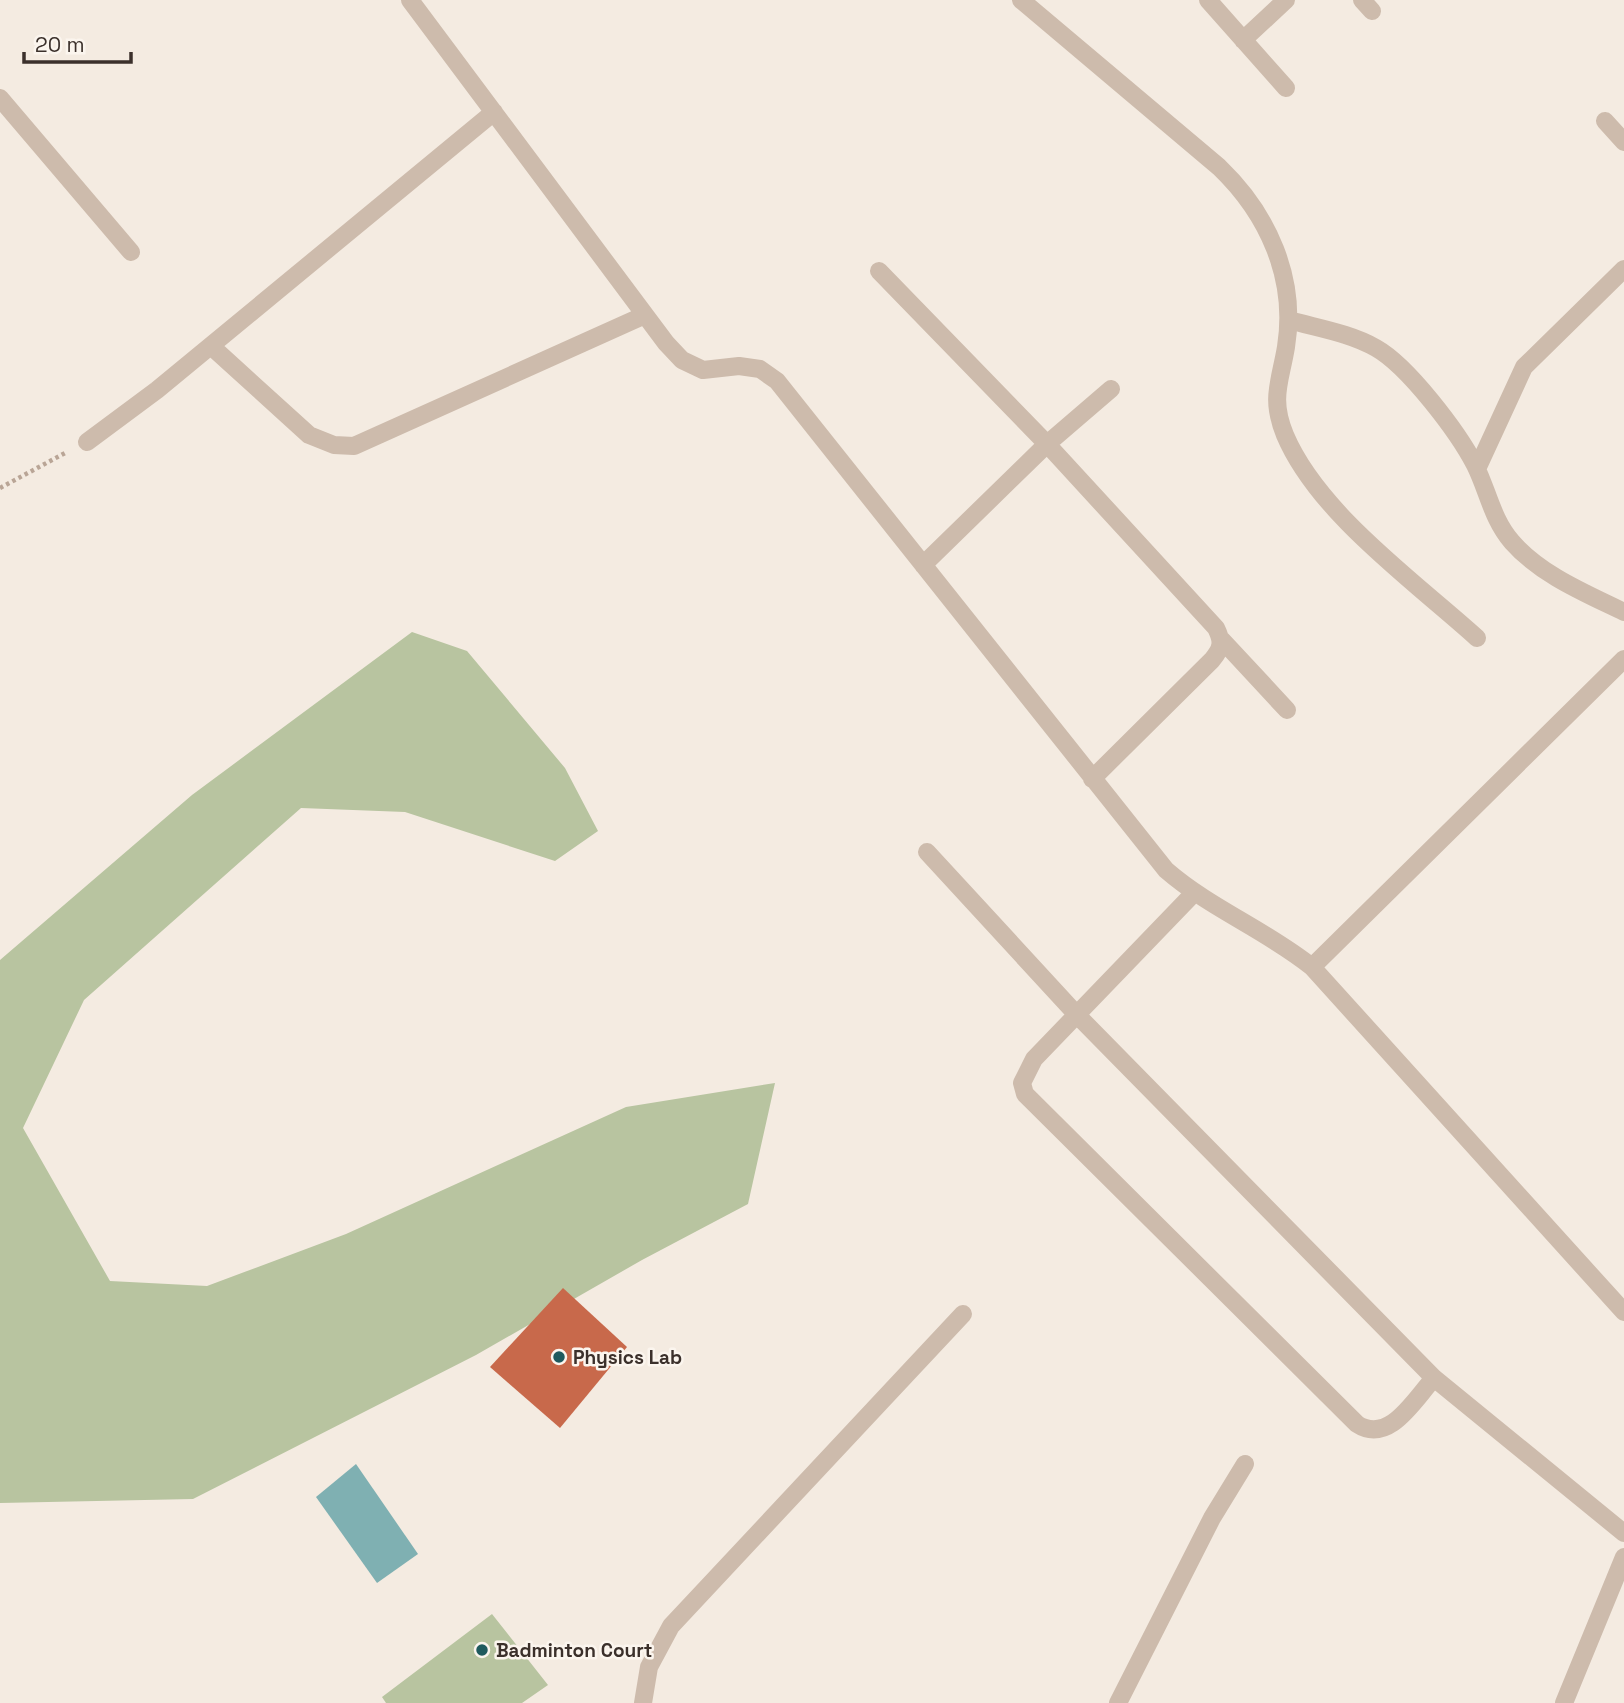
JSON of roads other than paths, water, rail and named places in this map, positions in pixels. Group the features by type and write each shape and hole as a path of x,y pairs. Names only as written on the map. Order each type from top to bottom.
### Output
{"street":[{"path":"410,0 645,315 682,360 703,370 739,366 760,369 777,382 1166,870 1193,894 1287,947 1312,967 1624,1312"},
{"path":"1021,0 1241,188 1274,242 1285,284 1289,320 1276,382 1277,406 1285,434 1301,467 1342,516 1477,638"},
{"path":"1208,0 1286,88"},
{"path":"1243,40 1286,0"},
{"path":"0,98 131,252"},
{"path":"87,442 158,390 494,112"},
{"path":"1605,121 1624,142"},
{"path":"1477,470 1524,367 1624,269"},
{"path":"879,271 1047,443 1287,710"},
{"path":"211,346 309,435 334,445 354,446 645,315"},
{"path":"1289,320 1353,338 1375,348 1393,361 1467,450 1498,523 1527,558 1567,584 1624,612"},
{"path":"922,565 1047,443 1111,389"},
{"path":"1092,779 1212,660 1220,651 1222,640"},
{"path":"1312,967 1624,659"},
{"path":"927,852 1078,1016 1434,1378 1624,1534"},
{"path":"1193,894 1026,1071 1022,1083 1026,1094 1357,1424 1367,1430 1380,1432 1392,1425 1434,1378"},
{"path":"643,1703 649,1667 671,1626 963,1314"},
{"path":"1118,1703 1212,1518 1245,1464"},
{"path":"1564,1703 1624,1557"}],"water":[{"path":"356,1464 418,1554 377,1583 316,1497"}],"place":[{"name":"Physics Lab","path":"559,1357"},
{"name":"Badminton Court","path":"482,1650"}]}
